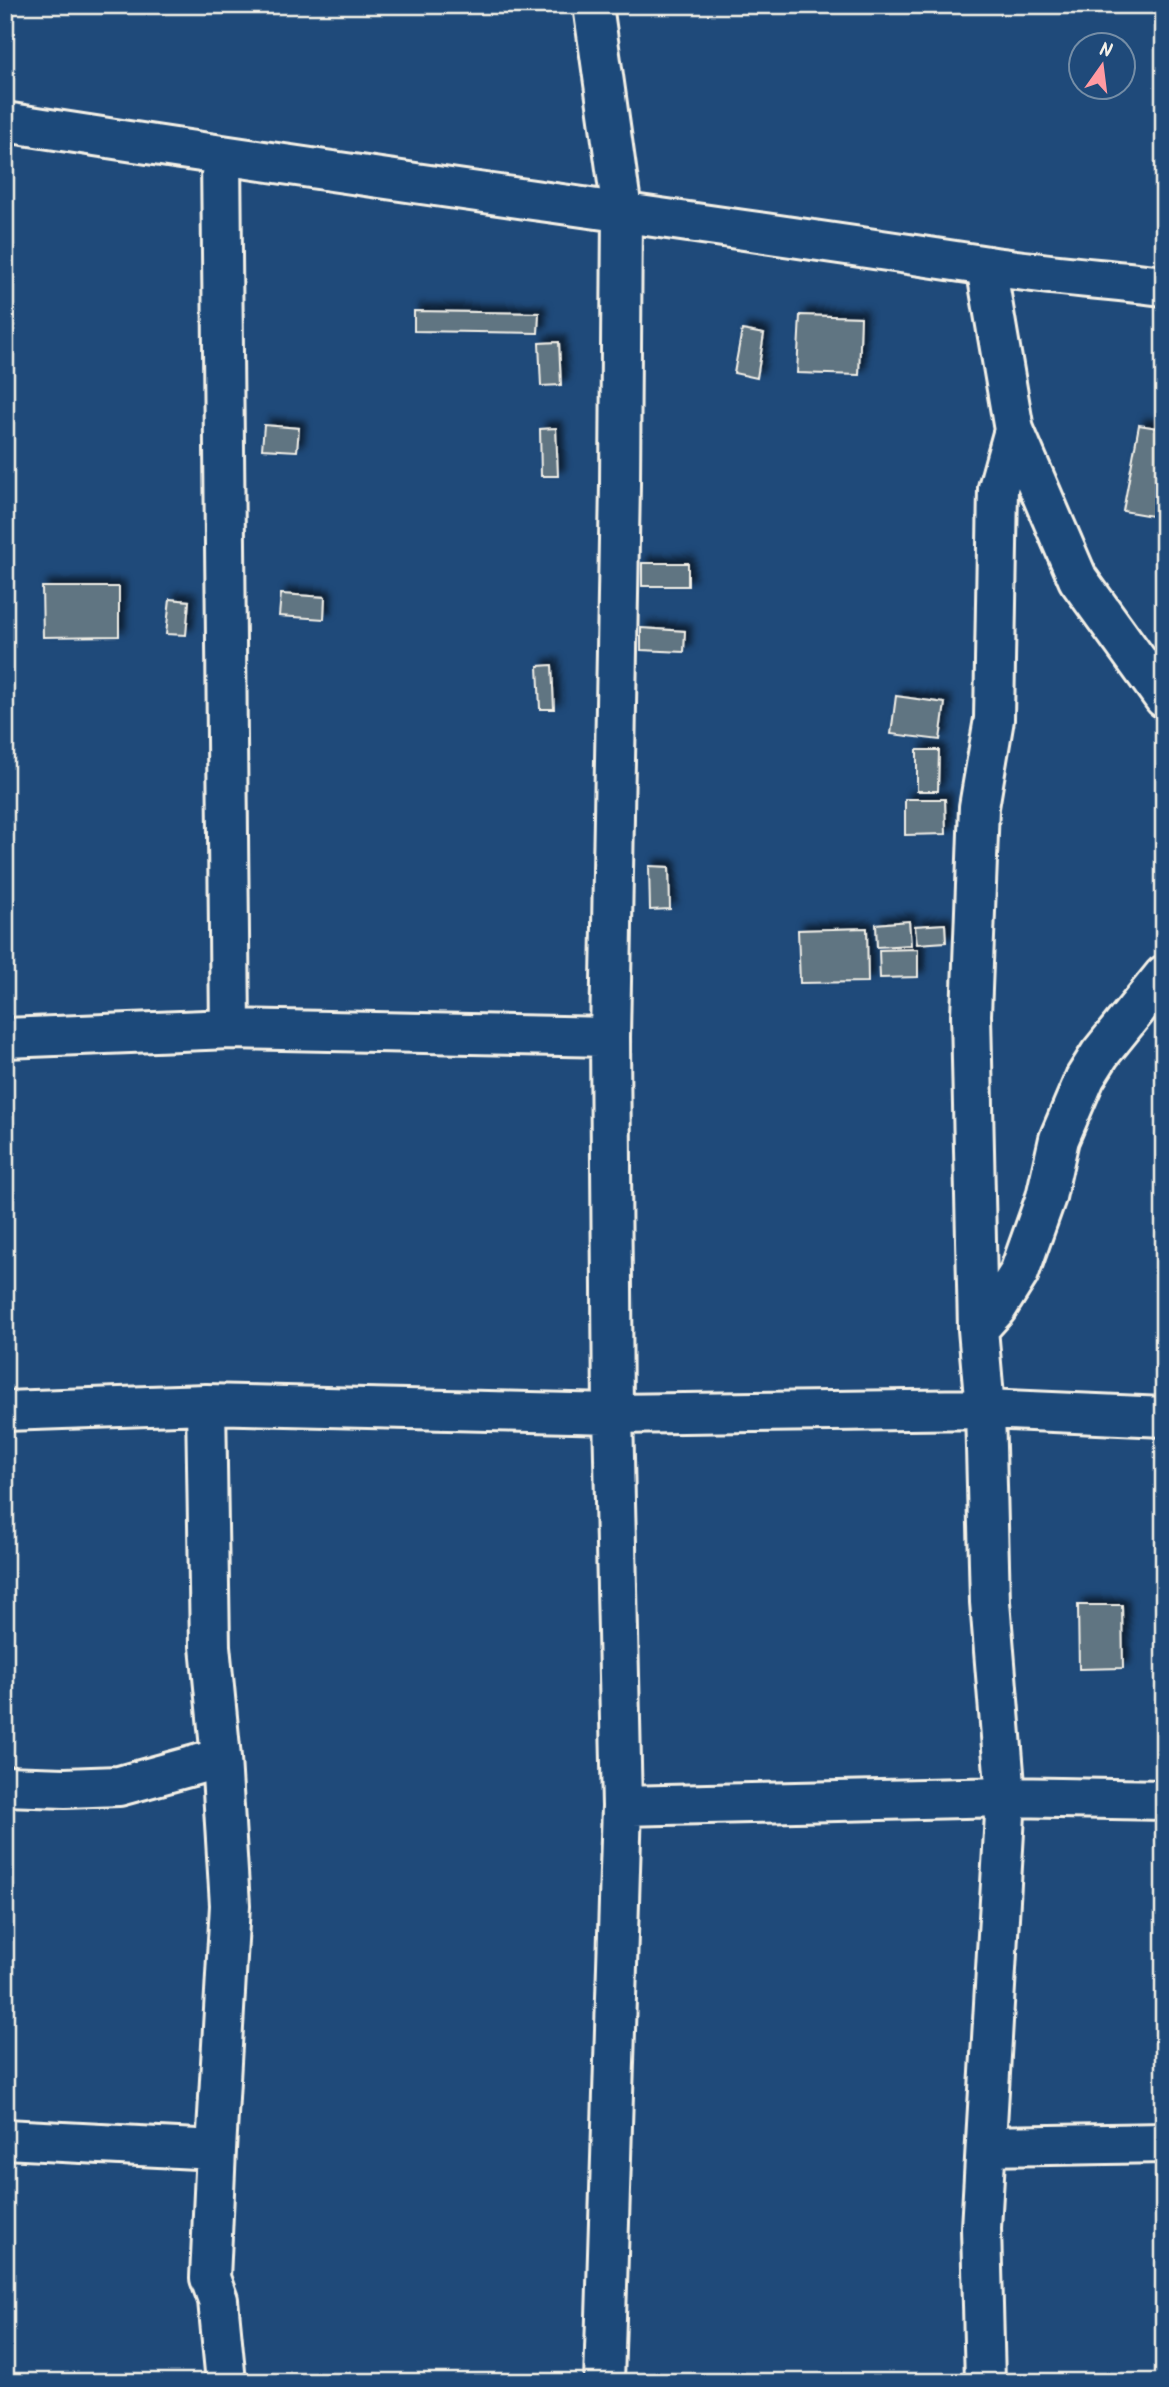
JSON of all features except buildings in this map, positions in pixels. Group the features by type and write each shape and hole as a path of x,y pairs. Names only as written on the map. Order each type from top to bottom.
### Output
{"street":[{"path":"593,5 622,211 610,1037 613,1414 622,1806 604,2382"},
{"path":"5,122 221,156 622,211 986,266 1164,286"},
{"path":"221,156 230,1029"},
{"path":"986,266 1014,430 1078,579 1162,691"},
{"path":"985,2382 981,2228 1006,1797 990,1602 985,1409 978,1329 971,1015 979,807 994,719 998,488 1014,430"},
{"path":"978,1329 997,1308 1019,1273 1046,1197 1059,1139 1086,1078 1100,1054 1164,975"},
{"path":"5,1038 230,1029 610,1037"},
{"path":"206,1404 210,1646 221,1758 230,1905 211,2278 218,2300 226,2382"},
{"path":"5,1411 206,1404 613,1414 985,1409 1164,1417"},
{"path":"5,1786 119,1786 221,1758"},
{"path":"622,1806 1006,1797 1164,1800"},
{"path":"5,2139 216,2150"},
{"path":"987,2146 1164,2143"}]}
